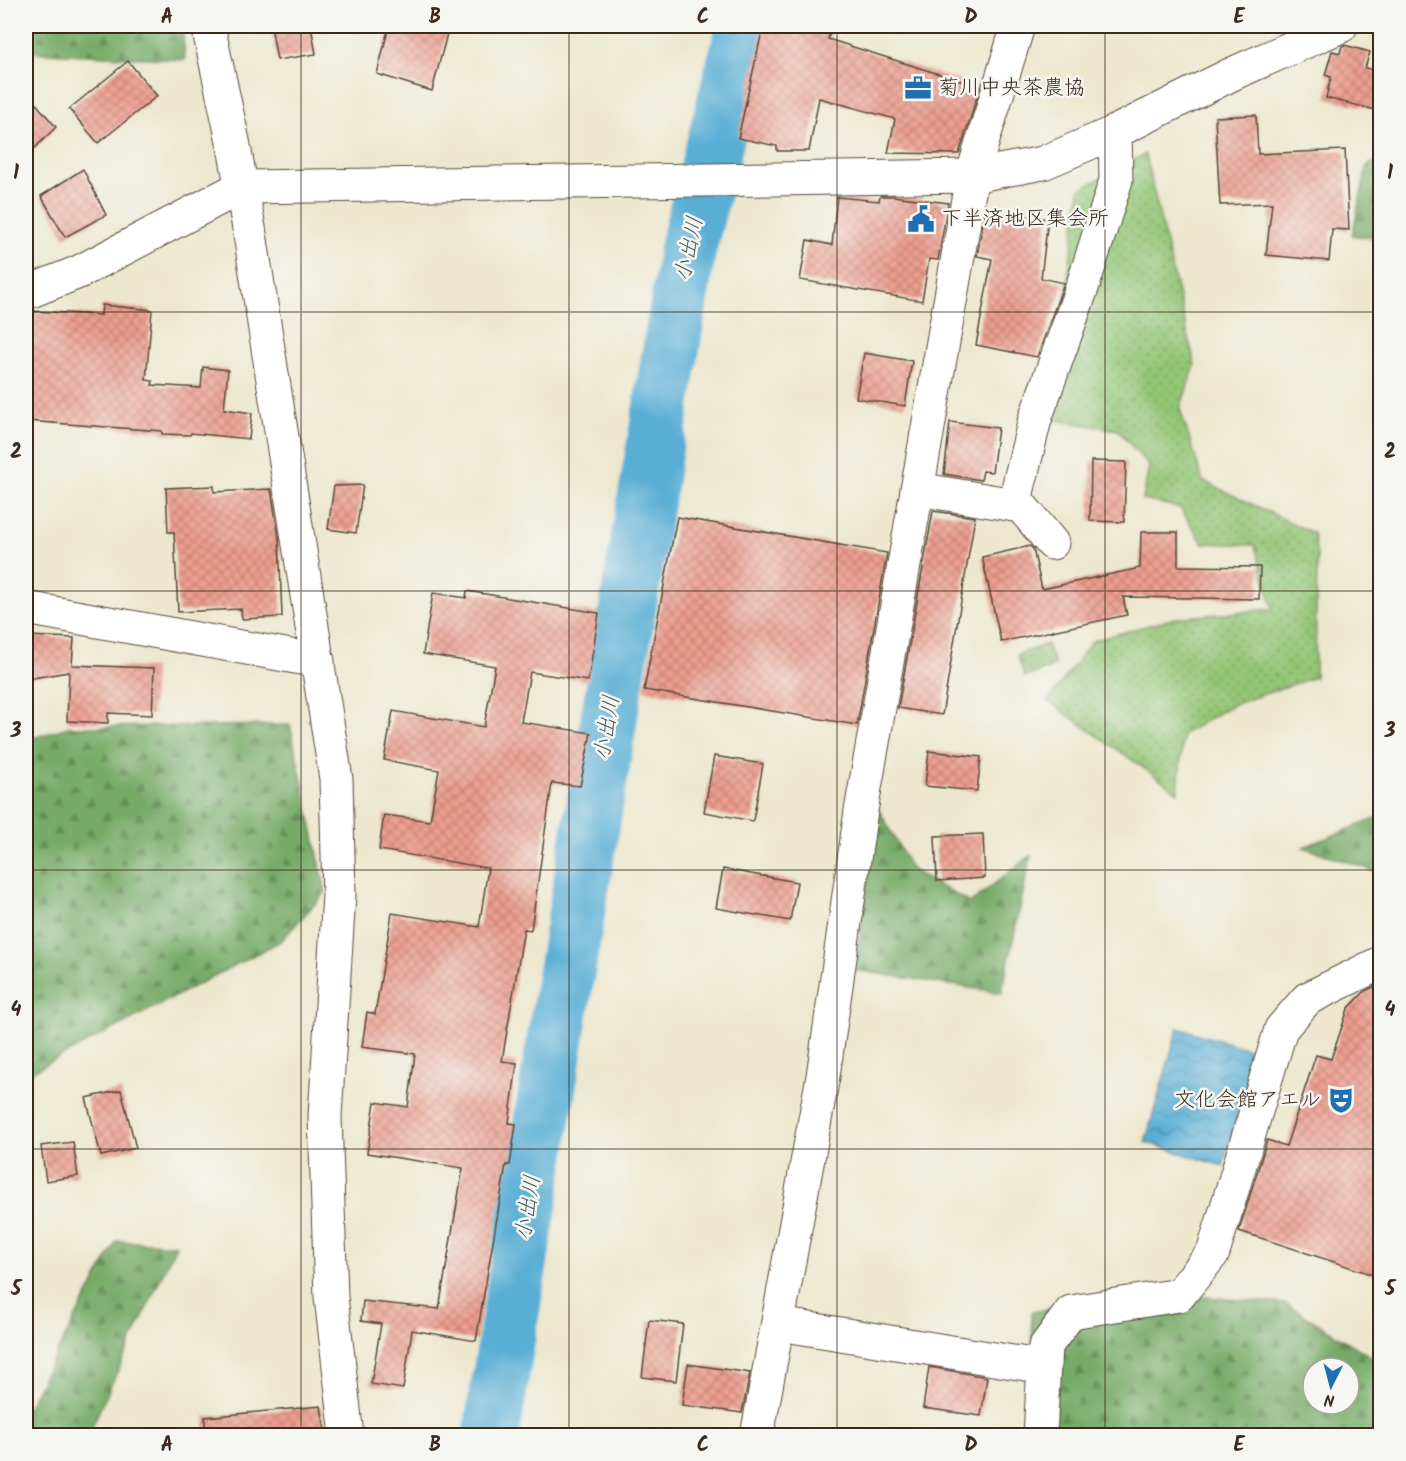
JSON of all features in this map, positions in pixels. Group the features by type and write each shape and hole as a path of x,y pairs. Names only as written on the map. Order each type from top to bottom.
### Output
{"street":[{"path":"208,26 242,187 336,779 339,895 326,1116 331,1297 347,1436"},
{"path":"758,1436 823,1076 861,811 972,176 1018,26"},
{"path":"26,293 79,272 242,187 972,176 1043,162 1115,132 1232,74 1341,26"},
{"path":"1014,506 1035,419 1083,285 1116,180 1115,132"},
{"path":"917,489 1021,506 1052,543"},
{"path":"26,608 318,661"},
{"path":"1040,1436 1045,1347 1071,1312 1179,1294 1213,1253 1281,1029 1307,999 1380,963"},
{"path":"779,1324 1044,1367"}],"green space":[{"path":"26,26 182,26 185,60 26,52"},
{"path":"1145,154 1195,365 1180,409 1203,481 1313,533 1317,556 1315,677 1232,705 1183,734 1178,792 1048,701 1092,641 1175,618 1273,609 1255,545 1203,543 1180,508 1143,500 1149,466 1118,430 1049,419 1080,189"},
{"path":"1380,159 1380,239 1352,235 1367,166"},
{"path":"1047,644 1055,666 1025,677 1017,655"},
{"path":"290,725 326,892 281,941 33,1071 26,1085 26,740 68,727"},
{"path":"878,808 912,870 970,903 1031,855 1002,993 855,970"},
{"path":"1380,817 1380,873 1303,847"},
{"path":"117,1241 176,1245 88,1435 26,1435 26,1408"},
{"path":"1139,1291 1286,1304 1380,1362 1380,1435 1047,1435 1035,1409 1031,1312"}],"water":[{"path":"1178,1028 1256,1051 1223,1166 1145,1142"}],"building":[{"path":"271,26 311,26 316,54 277,60"},
{"path":"389,26 449,26 432,91 377,74"},
{"path":"769,26 832,26 828,39 980,87 959,154 888,153 895,119 819,98 809,151 777,151 777,146 738,138 763,27 768,28"},
{"path":"1344,45 1370,52 1365,68 1380,71 1380,111 1326,98 1331,77 1325,75 1332,51 1340,53"},
{"path":"128,61 157,96 98,143 69,109"},
{"path":"26,92 56,127 26,157"},
{"path":"1256,115 1258,154 1345,150 1349,230 1332,229 1329,261 1266,255 1272,203 1220,205 1215,117"},
{"path":"83,169 106,215 65,237 41,196"},
{"path":"880,196 948,203 938,260 929,259 922,301 800,280 807,240 832,245 837,197 879,201"},
{"path":"985,211 1048,219 1041,278 1064,283 1037,357 976,345 992,259 977,256"},
{"path":"102,305 152,310 146,380 153,381 152,385 201,388 203,367 228,370 224,409 252,413 249,439 191,433 190,435 162,434 162,431 26,421 26,387 32,311 101,315"},
{"path":"864,353 912,361 905,406 856,398"},
{"path":"950,422 998,428 992,472 983,471 981,480 944,474"},
{"path":"1091,461 1126,462 1124,522 1090,521"},
{"path":"363,485 356,533 328,529 334,486"},
{"path":"214,486 214,492 271,489 279,538 282,617 242,619 241,609 178,612 174,532 168,532 166,488"},
{"path":"933,511 975,517 942,715 898,708"},
{"path":"677,517 887,553 857,725 644,690"},
{"path":"1141,532 1178,532 1178,566 1260,567 1259,599 1123,597 1127,615 1001,642 982,557 1030,546 1033,549 1042,589 1140,568"},
{"path":"467,591 599,613 588,681 530,672 521,722 591,733 580,786 552,783 531,930 524,929 502,1061 517,1063 509,1123 516,1124 510,1165 506,1165 476,1341 412,1330 403,1389 371,1384 381,1324 361,1321 363,1301 439,1309 463,1168 367,1153 375,1102 408,1107 415,1054 362,1047 367,1012 375,1014 392,913 479,927 488,868 379,850 384,815 430,821 439,770 384,760 393,711 484,727 495,666 423,654 433,593 466,598"},
{"path":"26,636 74,638 72,665 154,668 152,715 108,713 108,723 67,721 69,672 26,679"},
{"path":"929,751 981,757 977,791 925,786"},
{"path":"714,756 763,764 753,821 704,812"},
{"path":"983,834 985,878 937,881 935,836"},
{"path":"723,869 797,882 790,921 716,908"},
{"name":"文化会館アエル","path":"1380,984 1380,1277 1239,1231 1267,1140 1286,1146 1316,1055 1331,1059 1348,1009 1365,991"},
{"path":"121,1090 136,1148 101,1156 86,1098"},
{"path":"73,1142 78,1176 46,1181 41,1146"},
{"path":"649,1320 683,1324 676,1381 642,1377"},
{"path":"688,1364 750,1373 742,1413 682,1405"},
{"path":"929,1367 987,1377 981,1416 923,1408"},
{"path":"321,1406 326,1436 205,1436 205,1417"}],"waterway":[{"name":"小出川","path":"491,1436 688,248 745,26"}],"place":[{"name":"菊川中央茶農協","path":"918,88"},
{"name":"下半済地区集会所","path":"921,219"},
{"name":"文化会館アエル","path":"1341,1100"}]}
